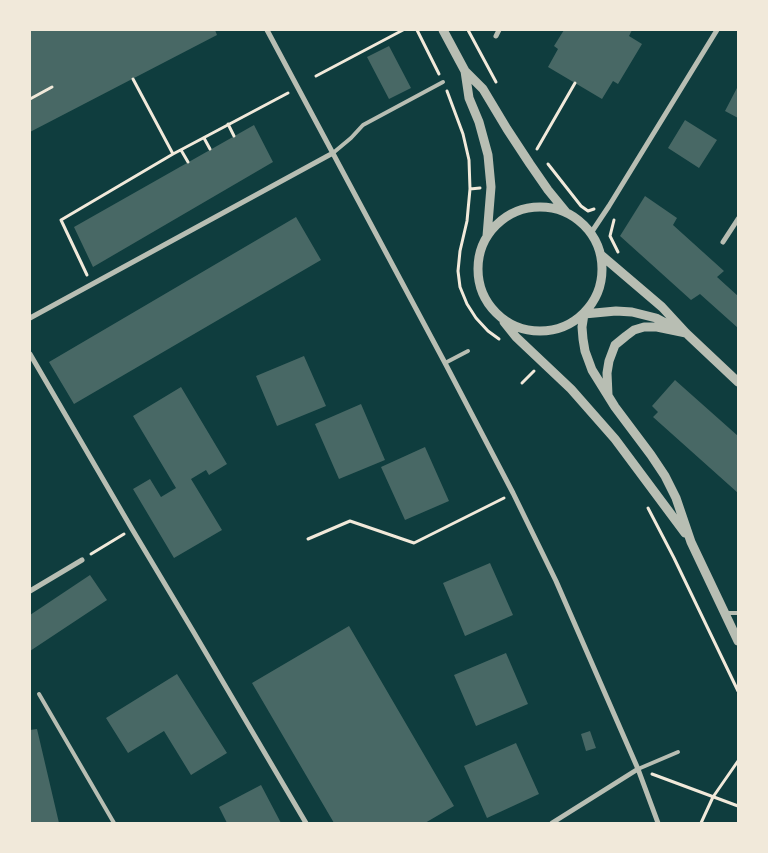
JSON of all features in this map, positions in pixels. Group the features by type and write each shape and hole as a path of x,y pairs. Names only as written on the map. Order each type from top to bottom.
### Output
{"street":[{"path":"267,30 513,493 556,581 638,769 658,823"},
{"path":"443,30 464,71 470,98 488,155 490,187 487,236"},
{"path":"496,36 499,30"},
{"path":"591,233 717,30"},
{"path":"464,71 483,89 530,164 566,212"},
{"path":"30,318 333,153"},
{"path":"498,314 512,324 529,330 547,330 570,324 584,314 594,300 600,286 602,270 601,255 597,243 580,221 566,212 548,207 530,207 513,212 498,222 487,236 479,256 479,277 485,297 498,314 516,337 571,389 615,439 692,542"},
{"path":"722,242 738,219"},
{"path":"601,255 662,307 686,333 738,382"},
{"path":"584,314 616,311 632,312 656,318 686,333"},
{"path":"584,314 582,327 585,351 592,370 651,455 676,498 692,542 738,642"},
{"path":"608,395 607,373 609,361 615,346 626,336 634,330 644,327 657,327 686,333"},
{"path":"30,354 306,823"},
{"path":"30,591 82,560"},
{"path":"552,823 638,769"}],"lane":[{"path":"333,153 363,125 443,82"},
{"path":"445,363 468,351"},
{"path":"725,612 738,613"},
{"path":"39,694 114,823"},
{"path":"638,769 678,752"}],"path":[{"path":"316,76 403,30"},
{"path":"417,30 455,111 469,160 470,189 458,271 460,287 467,304 476,318 488,331 503,342"},
{"path":"468,30 496,82"},
{"path":"133,79 173,154"},
{"path":"537,149 575,83"},
{"path":"30,99 52,87"},
{"path":"92,285 61,220 173,154 298,88"},
{"path":"228,124 234,136"},
{"path":"204,138 210,150"},
{"path":"532,141 540,154"},
{"path":"181,150 188,162"},
{"path":"546,161 572,196"},
{"path":"470,189 490,187"},
{"path":"619,213 614,220 610,236 618,253 624,258"},
{"path":"529,365 540,376"},
{"path":"522,383 535,370"},
{"path":"308,539 350,521 414,543 513,493"},
{"path":"644,500 667,543 738,691"},
{"path":"82,560 132,529"},
{"path":"701,823 713,798 738,761"},
{"path":"638,769 738,806"}],"building":[{"path":"30,30 215,30 217,35 30,132"},
{"path":"564,30 632,30 629,36 642,44 618,84 613,81 602,99 548,67 558,49 554,46"},
{"path":"389,46 411,88 389,99 367,57"},
{"path":"738,86 738,118 725,111"},
{"path":"685,120 717,140 699,168 668,148"},
{"path":"254,125 273,162 93,267 74,227"},
{"path":"645,196 677,218 673,225 724,271 717,277 738,296 738,328 700,294 691,300 620,236"},
{"path":"296,217 321,260 74,404 49,362"},
{"path":"304,356 326,406 277,426 256,376"},
{"path":"675,380 738,436 738,493 653,417 658,412 652,406"},
{"path":"181,387 227,464 209,475 206,470 191,479 222,530 174,558 133,489 150,479 161,497 176,488 133,416"},
{"path":"361,404 385,460 339,479 315,424"},
{"path":"425,447 449,501 405,520 381,467"},
{"path":"490,563 513,615 465,636 443,583"},
{"path":"90,575 107,600 30,651 30,615"},
{"path":"349,626 454,806 425,823 334,823 252,683"},
{"path":"506,653 528,704 476,726 454,675"},
{"path":"177,674 227,753 191,775 164,731 128,753 106,718"},
{"path":"37,729 59,823 30,823 30,730"},
{"path":"590,731 596,748 586,751 581,734"},
{"path":"516,743 539,794 487,818 464,766"},
{"path":"261,785 281,823 227,823 219,807"}]}
